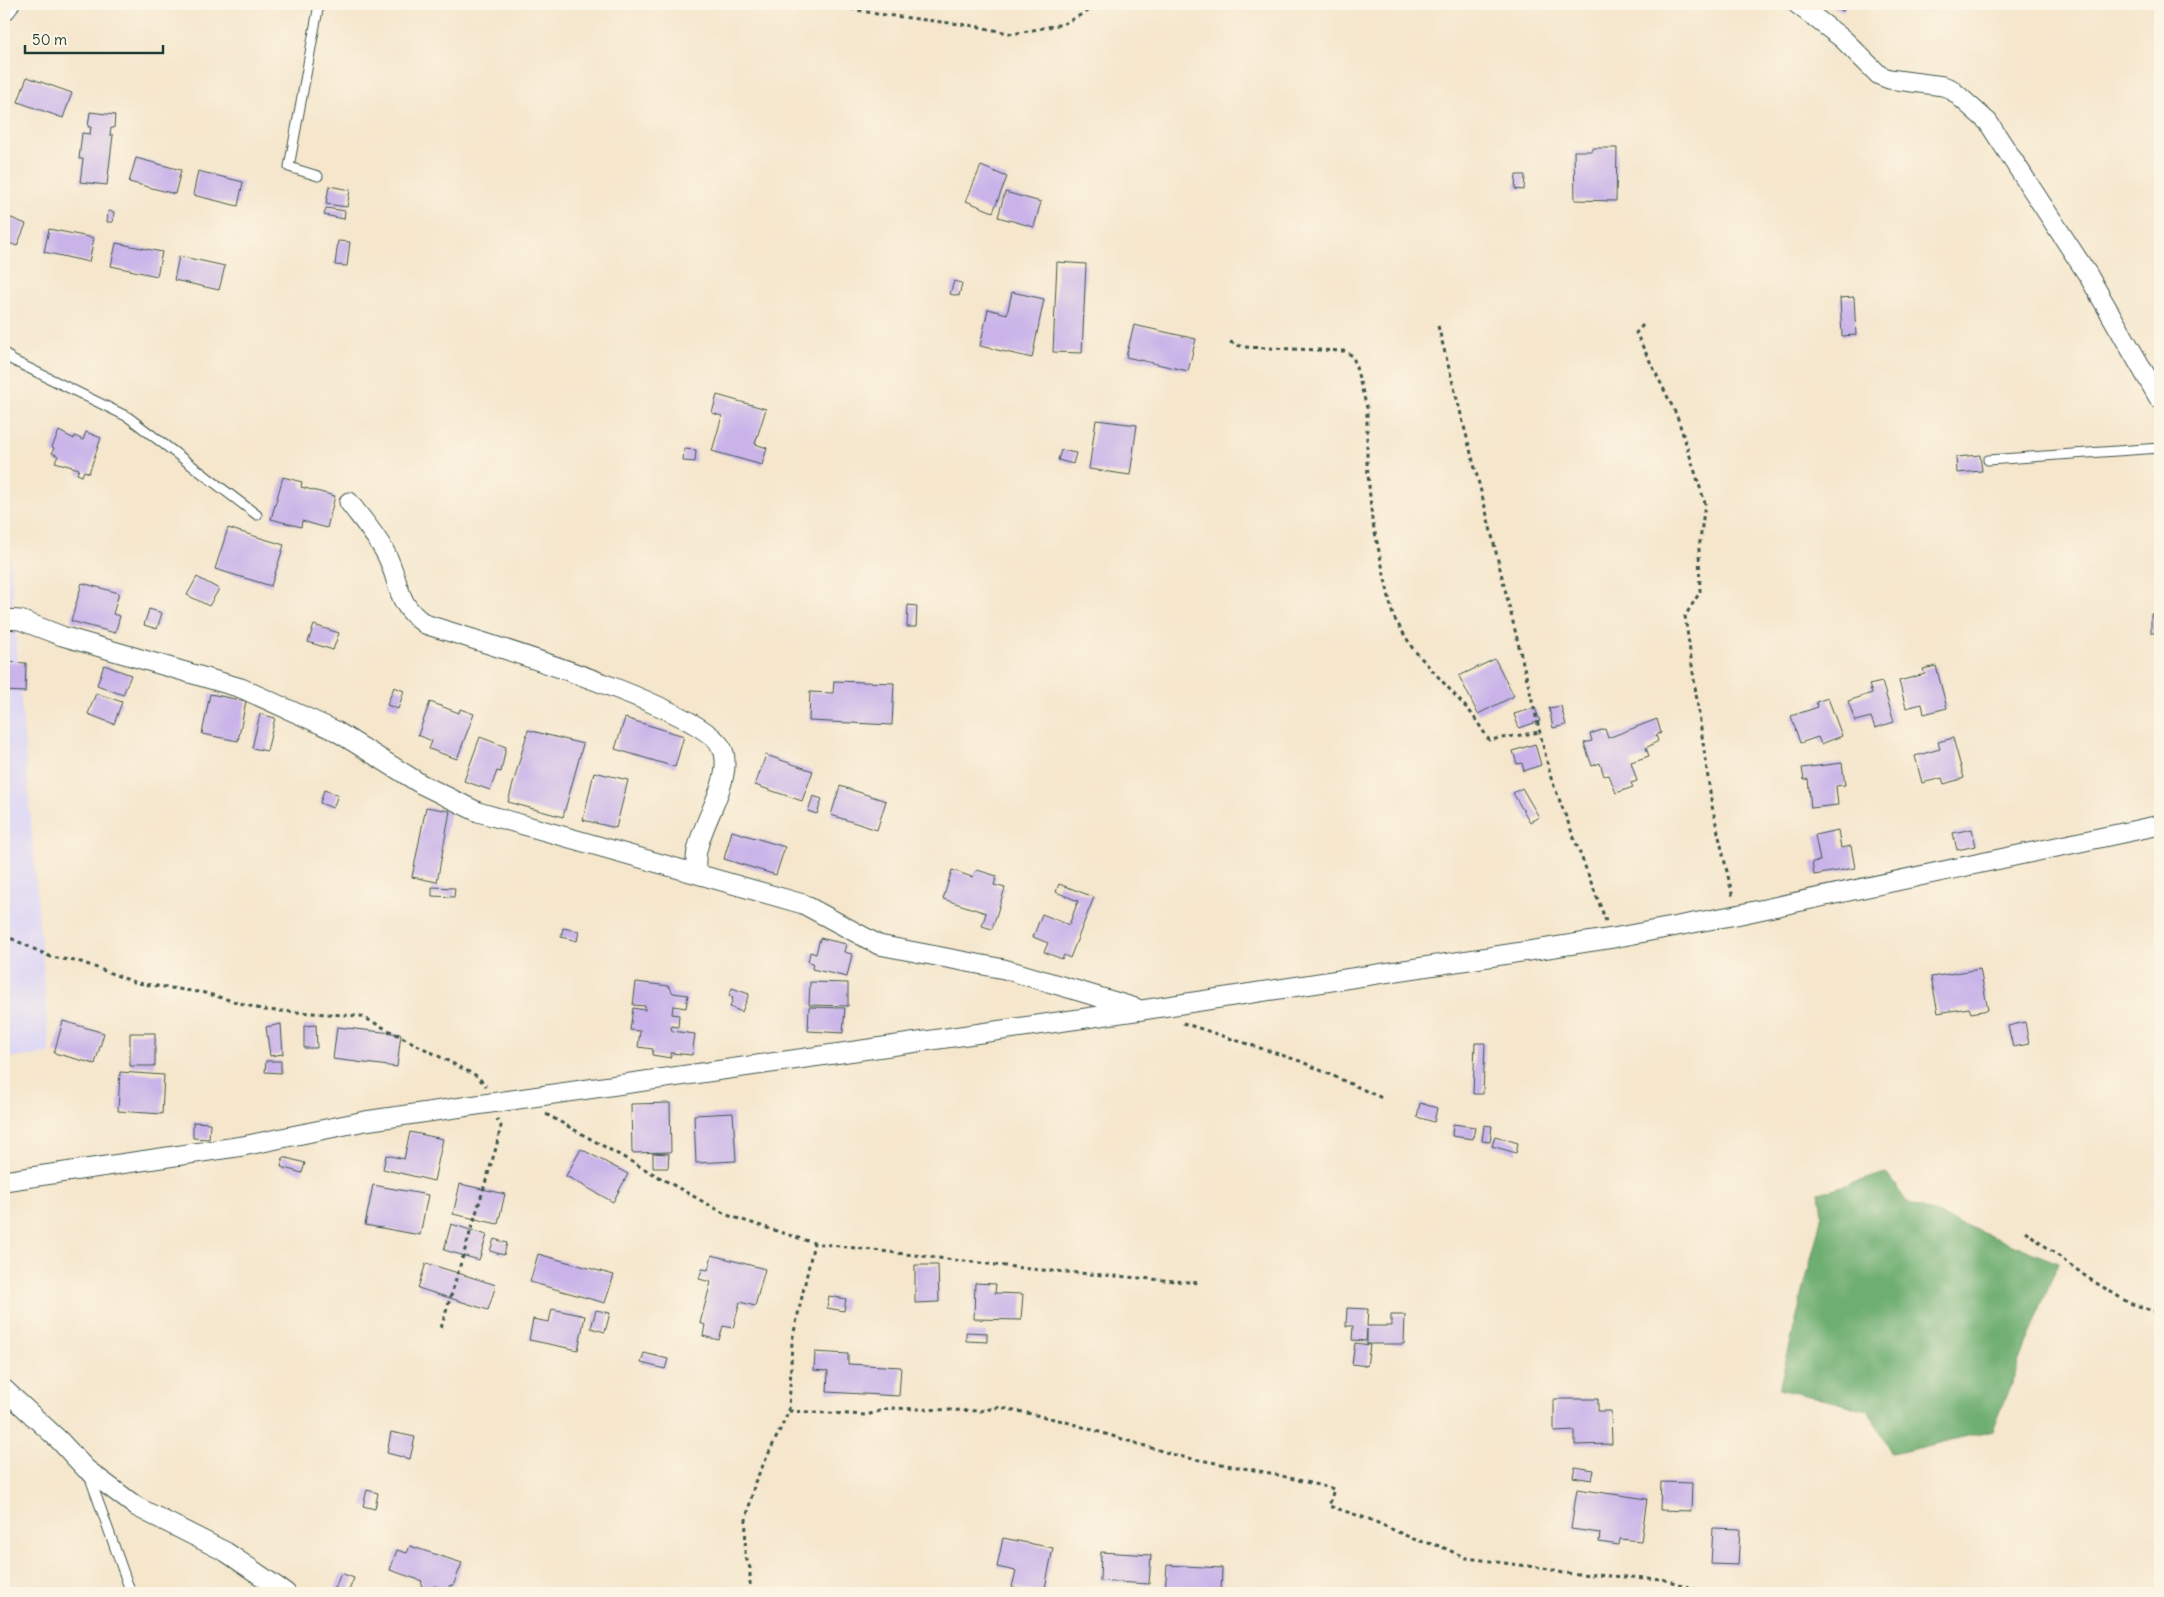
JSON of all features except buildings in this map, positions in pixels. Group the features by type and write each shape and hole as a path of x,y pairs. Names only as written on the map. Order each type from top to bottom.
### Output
{"street":[{"path":"4,8 7,4"},
{"path":"1797,4 1843,39 1879,75 1889,79 1943,86 1951,89 1988,122 2088,275 2142,364 2160,400"},
{"path":"349,502 385,551 400,595 411,614 425,624 630,693 706,730 718,741 724,753 723,774 698,845 696,873"},
{"path":"4,618 20,620 62,636 240,688 336,731 421,784 478,812 803,904 879,944 1004,968 1142,1010"},
{"path":"4,1180 243,1146 365,1121 1142,1010 1613,938 1736,915 2160,825"},
{"path":"4,1389 59,1440 86,1469 137,1507 226,1552 286,1593"}],"lane":[{"path":"318,176 289,167 319,4"},
{"path":"4,352 12,360 128,416 257,515"},
{"path":"1988,460 2160,448"},
{"path":"86,1469 100,1502 131,1593"}],"path":[{"path":"782,4 792,6 806,4"},
{"path":"827,4 877,14 975,26 1013,34 1062,24 1102,4"},
{"path":"1643,325 1636,333 1677,416 1705,503 1699,549 1700,592 1685,616 1712,806 1736,915"},
{"path":"1438,326 1551,778 1613,938"},
{"path":"1230,342 1243,347 1344,351 1353,356 1367,408 1366,463 1372,518 1393,616 1413,649 1472,714 1489,740 1540,732"},
{"path":"4,935 51,957 81,962 137,982 205,993 264,1010 361,1016 477,1076 494,1104 502,1126 441,1328"},
{"path":"1180,1022 1300,1061 1382,1098"},
{"path":"522,1100 727,1215 814,1243 1030,1270 1200,1283"},
{"path":"2025,1231 2088,1278 2129,1303 2160,1313"},
{"path":"750,1593 750,1568 745,1555 746,1520 755,1482 789,1411 792,1341 814,1243"},
{"path":"789,1411 867,1415 889,1408 980,1411 1000,1407 1063,1421 1178,1456 1270,1473 1334,1489 1328,1506 1369,1519 1416,1540 1440,1546 1466,1558 1544,1568 1563,1573 1662,1579 1708,1593"}],"shaded area":[{"path":"4,490 50,1054 4,1058"}],"green space":[{"path":"1886,1173 1907,1202 2058,1263 1993,1430 1892,1454 1868,1410 1779,1389 1822,1215 1819,1193"}]}
